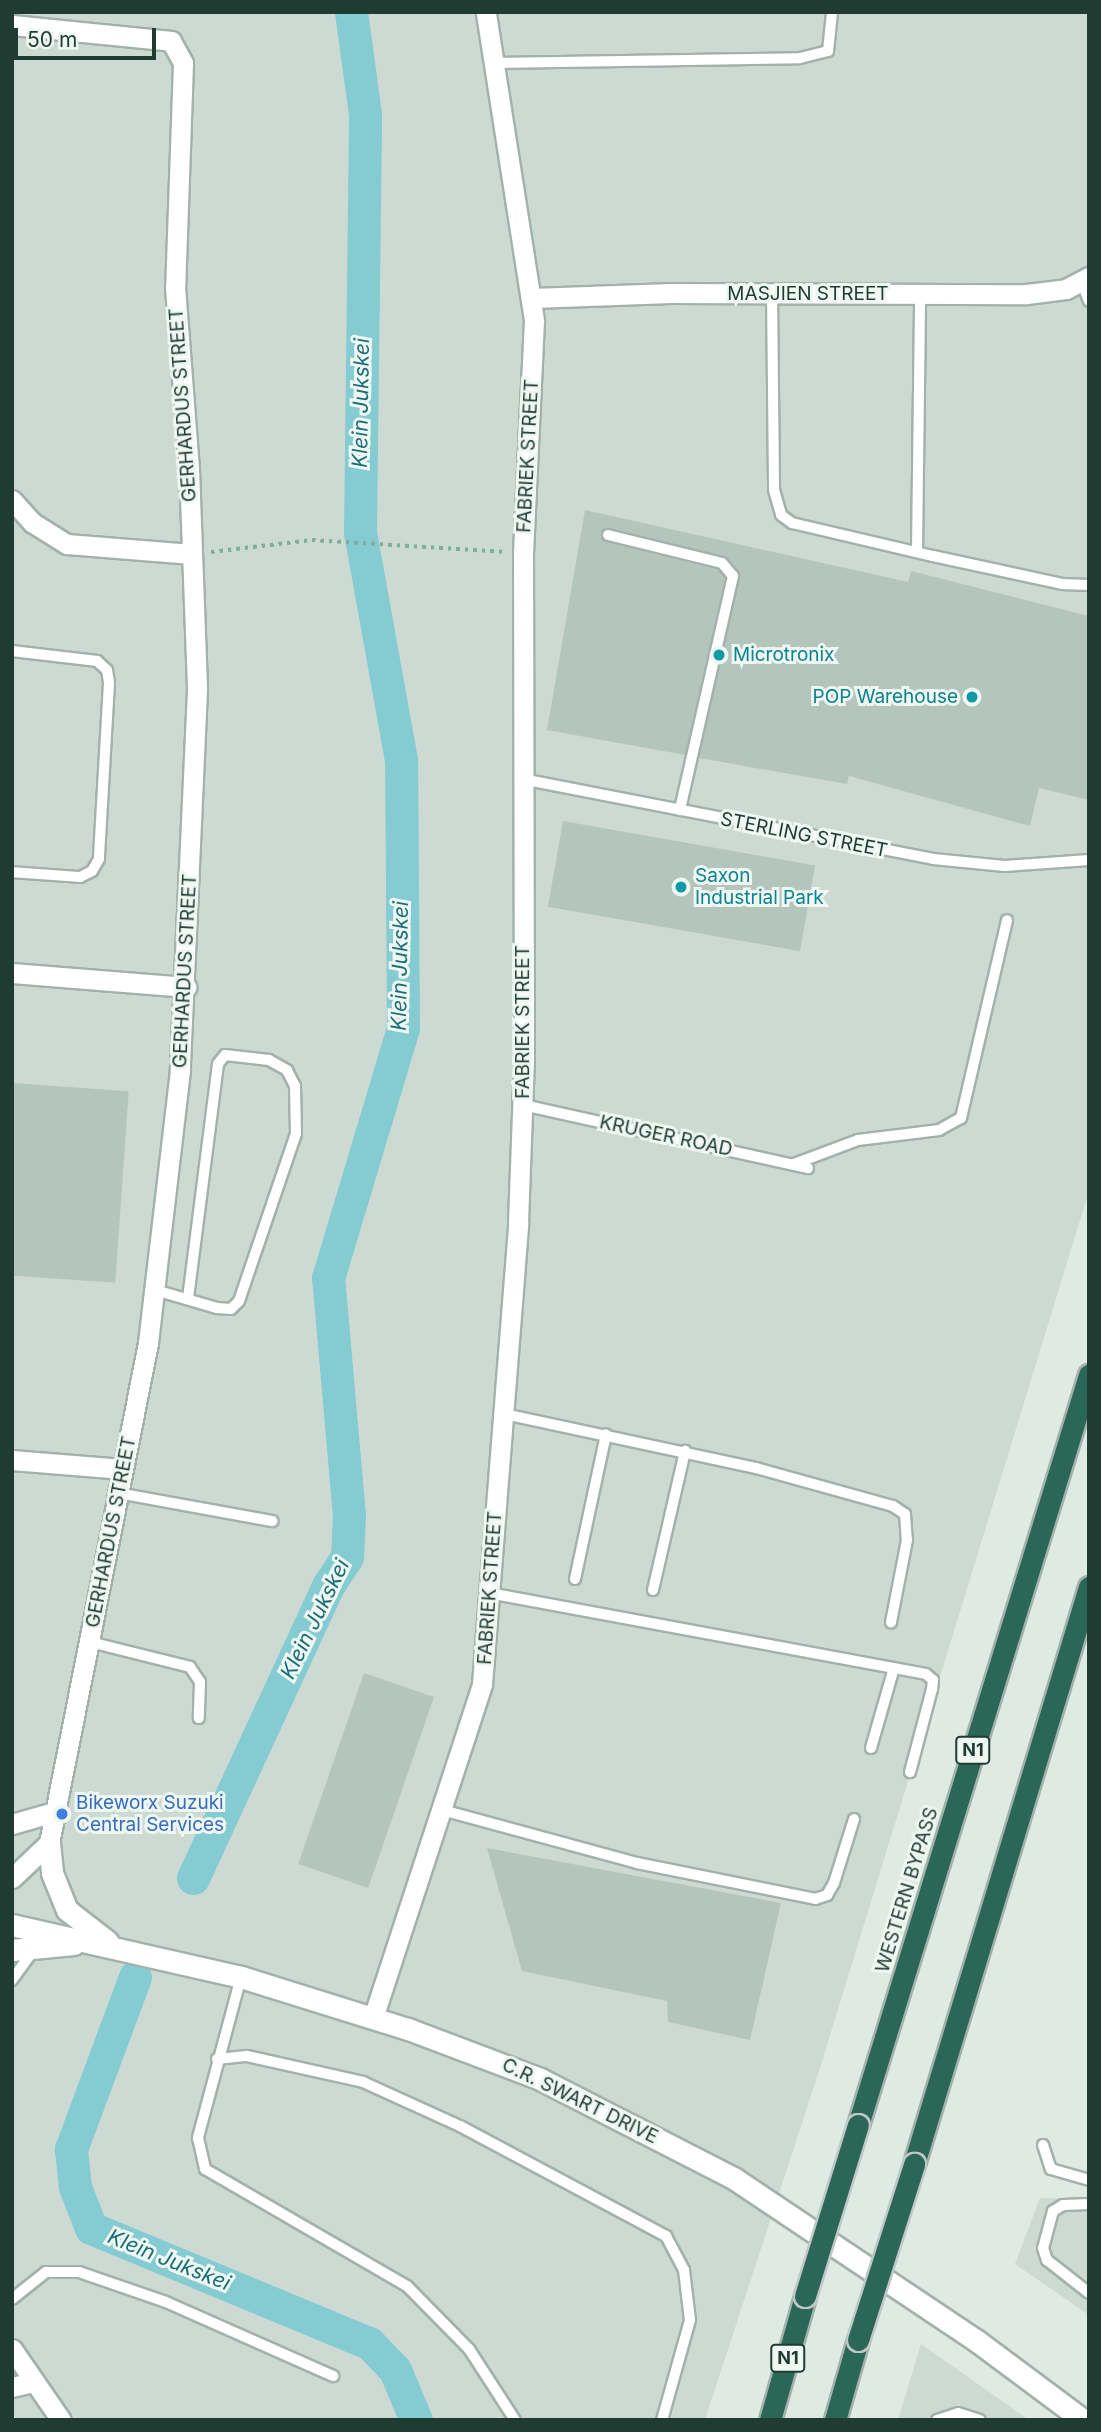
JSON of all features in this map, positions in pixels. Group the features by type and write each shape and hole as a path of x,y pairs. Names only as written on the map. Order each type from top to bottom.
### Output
{"highway":[{"name":"WESTERN BYPASS","path":"770,2420 805,2296 1089,1375"},
{"path":"835,2420 1089,1587"}],"street":[{"name":"FABRIEK STREET","path":"373,2018 482,1684 504,1414 523,1105 523,553 534,365 533,298 486,12"},
{"name":"GERHARDUS STREET","path":"12,25 171,41 180,54 185,79 175,276 192,554 197,690 186,987 172,1167 155,1290 90,1642 49,1843"},
{"name":"MASJIEN STREET","path":"533,298 772,293 1026,294 1086,287"},
{"path":"12,500 33,523 67,544 192,554"},
{"path":"12,973 186,987"},
{"path":"12,1460 123,1469"},
{"path":"12,1824 54,1812"},
{"path":"12,1878 49,1843"},
{"path":"49,1843 52,1873 67,1910 104,1943"},
{"name":"C.R. SWART DRIVE","path":"12,1925 104,1943 241,1977 373,2018 540,2079 735,2179 977,2342 1083,2420"},
{"path":"12,1950 104,1943"},
{"path":"12,2349 61,2420"},
{"path":"12,2387 34,2382"}],"lane":[{"path":"494,63 800,58 828,51 832,12"},
{"path":"772,293 774,490 781,515 792,523 917,552 1062,584 1089,585"},
{"path":"917,552 920,294"},
{"path":"608,535 722,563 733,576 680,810"},
{"path":"12,651 97,661 107,670 110,683 99,859 92,871 80,877 12,872"},
{"name":"STERLING STREET","path":"522,779 933,859 1005,866 1089,860"},
{"path":"794,1164 858,1140 939,1129 961,1118 1007,919"},
{"path":"155,1290 217,1308 236,1306 296,1134 297,1096 286,1070 269,1060 225,1055 218,1064 188,1299"},
{"name":"KRUGER ROAD","path":"523,1105 808,1168"},
{"path":"504,1414 685,1451 880,1499 905,1514 907,1540 891,1622"},
{"path":"575,1578 606,1434"},
{"path":"653,1590 685,1451"},
{"path":"118,1493 272,1521"},
{"path":"489,1593 894,1668 933,1680 909,1772"},
{"path":"90,1642 190,1667 200,1682 199,1718"},
{"path":"872,1748 894,1668"},
{"path":"442,1810 637,1863 815,1899 827,1895 834,1883 854,1819"},
{"path":"12,1980 35,1948"},
{"path":"241,1977 198,2138 205,2169 407,2287 469,2349 515,2420"},
{"path":"217,2059 247,2056 363,2082 460,2126 666,2236 684,2270 690,2320 662,2420"},
{"path":"1043,2145 1051,2169 1089,2180"},
{"path":"1089,2204 1063,2205 1053,2211 1043,2248 1047,2260 1089,2293"},
{"path":"12,2299 46,2272 79,2272 166,2302 333,2376"},
{"path":"937,2420 958,2413 980,2420"}],"path":[{"path":"192,554 312,540 523,553"}],"shaded area":[{"path":"12,12 1089,12 1089,1191 820,2068 705,2420 12,2420"},
{"path":"1040,2198 1089,2199 1089,2315 1015,2264"},
{"path":"921,2344 1029,2420 898,2420"}],"building":[{"path":"585,510 908,582 911,571 1089,616 1089,800 1039,788 1030,826 849,776 847,784 699,758 740,574 724,556 610,528 601,533 606,542 718,570 725,578 685,755 547,730"},
{"name":"Saxon Industrial Park","path":"563,821 815,865 800,951 548,907"},
{"path":"12,1083 129,1091 115,1283 12,1275"},
{"path":"364,1673 434,1697 368,1888 298,1864"},
{"path":"487,1848 781,1903 750,2040 668,2022 667,2001 522,1971"}],"waterway":[{"name":"Klein Jukskei","path":"193,1878 328,1586 347,1557 349,1516 328,1278 403,1028 401,760 360,532 365,114 351,12"},
{"name":"Klein Jukskei","path":"135,1977 71,2149 75,2187 91,2228 369,2343 395,2370 416,2420"}],"place":[{"name":"Microtronix","path":"719,655"},
{"name":"POP Warehouse","path":"972,697"},
{"name":"Saxon Industrial Park","path":"681,887"},
{"name":"Bikeworx Suzuki Central Services","path":"62,1814"}]}
